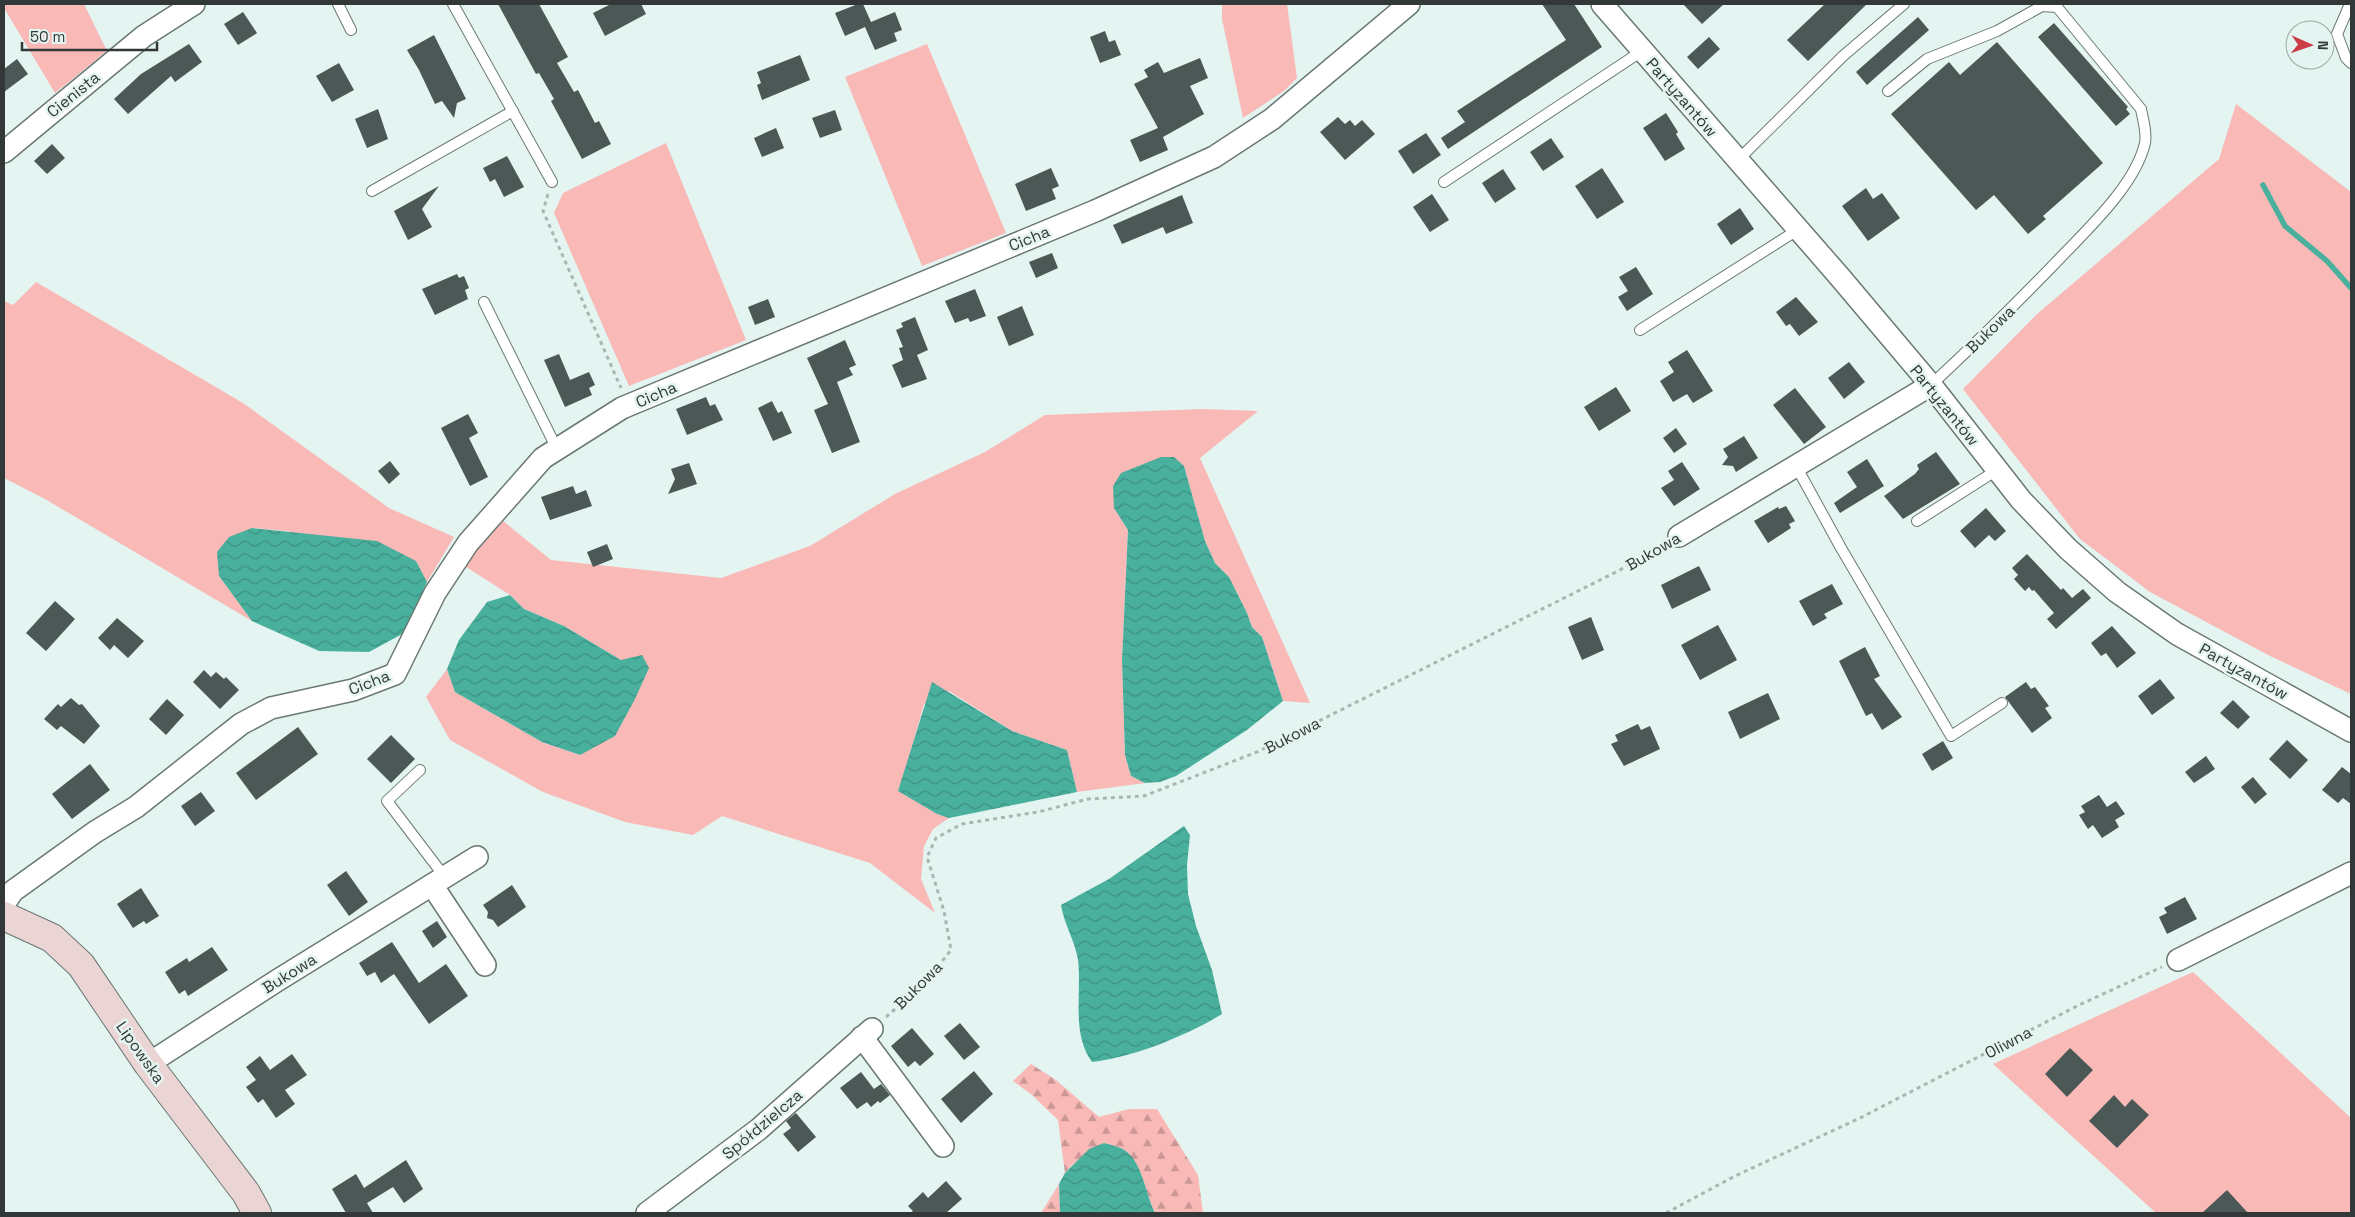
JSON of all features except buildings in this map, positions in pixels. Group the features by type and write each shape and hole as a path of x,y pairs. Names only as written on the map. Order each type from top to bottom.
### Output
{"street":[{"name":"Cienista","path":"4,152 144,36 194,4"},
{"name":"Cicha","path":"4,904 13,890 95,832 136,807 241,724 271,708 353,690 395,674 435,593 468,543 543,458 557,449 628,406 1095,211 1214,157 1272,119 1409,4"},
{"name":"Partyzantów","path":"1602,4 1799,229 1931,385 2021,500 2068,549 2117,592 2177,634 2351,731"},
{"name":"Bukowa","path":"1680,536 1931,385"},
{"name":"Bukowa","path":"148,1064 278,980 477,856"},
{"path":"2178,960 2351,873"},
{"path":"438,881 485,965"},
{"name":"Lipowska","path":"4,916 52,938 81,965 148,1064 246,1193 257,1213"},
{"path":"867,1033 943,1146"},
{"name":"Spółdzielcza","path":"647,1213 759,1129 867,1033"}],"lane":[{"path":"338,4 352,30"},
{"path":"453,4 552,182"},
{"path":"1738,160 1842,56 1904,4"},
{"path":"2350,4 2337,34 2346,58 2351,63"},
{"name":"Bukowa","path":"1888,92 1927,59 1997,31 2042,6 2057,7 2141,109 2145,126 2145,143 2129,181 2091,226 2022,298 1931,385"},
{"path":"1444,182 1642,51"},
{"path":"372,192 513,111"},
{"path":"1640,330 1799,229"},
{"path":"484,302 557,449"},
{"path":"1796,466 1846,557 1951,736 2002,703"},
{"path":"1917,521 1997,470"},
{"path":"420,770 388,801 438,881"}],"path":[{"path":"552,182 543,211 628,406"},
{"name":"Bukowa","path":"867,1033 924,984 951,950 944,911 927,857 936,838 962,824 1038,812 1088,799 1144,796 1257,752 1616,572 1680,536"},
{"name":"Oliwna","path":"1666,1213 1735,1176 1860,1118 2078,1005 2178,960"}],"green space":[{"path":"4,4 84,4 107,51 55,93 4,8"},
{"path":"1222,4 1287,4 1297,78 1284,91 1243,118 1222,19"},
{"path":"927,44 1006,233 922,266 845,77"},
{"path":"2236,104 2351,192 2351,694 2270,656 2150,592 2080,539 1963,389 2036,315 2219,159"},
{"path":"666,143 746,340 629,386 554,213 563,193"},
{"path":"36,282 243,403 389,508 454,537 427,582 416,561 286,531 253,528 219,576 252,621 45,499 4,478 4,301 13,305"},
{"path":"1203,409 1258,411 1200,458 1310,703 1283,701 1262,637 1252,627 1229,577 1215,563 1205,541 1184,466 1114,508 1128,530 1122,660 1125,755 1131,776 1145,783 1077,792 1067,750 1012,731 949,691 924,704 898,790 937,814 949,818 933,829 924,846 921,879 935,913 870,863 722,816 693,835 625,822 543,792 450,740 426,697 447,669 455,692 542,742 580,755 621,660 564,626 524,609 510,595 463,565 502,520 551,560 721,578 810,546 895,494 985,452 1045,415"},
{"path":"2193,972 2351,1118 2351,1213 2156,1213 1993,1064"},
{"path":"1031,1064 1056,1080 1099,1117 1129,1109 1157,1109 1198,1175 1203,1213 1155,1213 1137,1165 1127,1152 1113,1145 1104,1143 1072,1165 1065,1173 1058,1120 1032,1095 1013,1081"},
{"path":"1059,1184 1060,1213 1041,1213"}],"water":[{"path":"1161,457 1174,457 1184,466 1205,541 1215,563 1229,577 1252,627 1262,637 1283,701 1247,730 1176,776 1160,782 1145,783 1131,776 1125,755 1122,660 1128,530 1114,508 1113,486 1121,473"},
{"path":"252,528 377,541 416,561 427,582 404,633 369,652 319,651 252,621 219,576 217,552 229,537"},
{"path":"510,595 524,609 564,626 621,660 642,655 649,668 615,736 580,755 542,742 455,692 447,669 459,640 487,602"},
{"path":"932,682 1012,731 1067,750 1077,792 949,818 937,814 898,791"},
{"path":"1184,826 1190,835 1187,865 1188,894 1196,926 1212,970 1222,1014 1176,1038 1125,1055 1092,1062 1086,1051 1079,1026 1078,960 1061,905 1109,879"},
{"path":"1104,1143 1116,1146 1127,1152 1137,1164 1155,1213 1060,1213 1059,1184 1065,1173 1089,1149"}],"waterway":[{"path":"2263,185 2285,226 2327,261 2351,288"}]}
